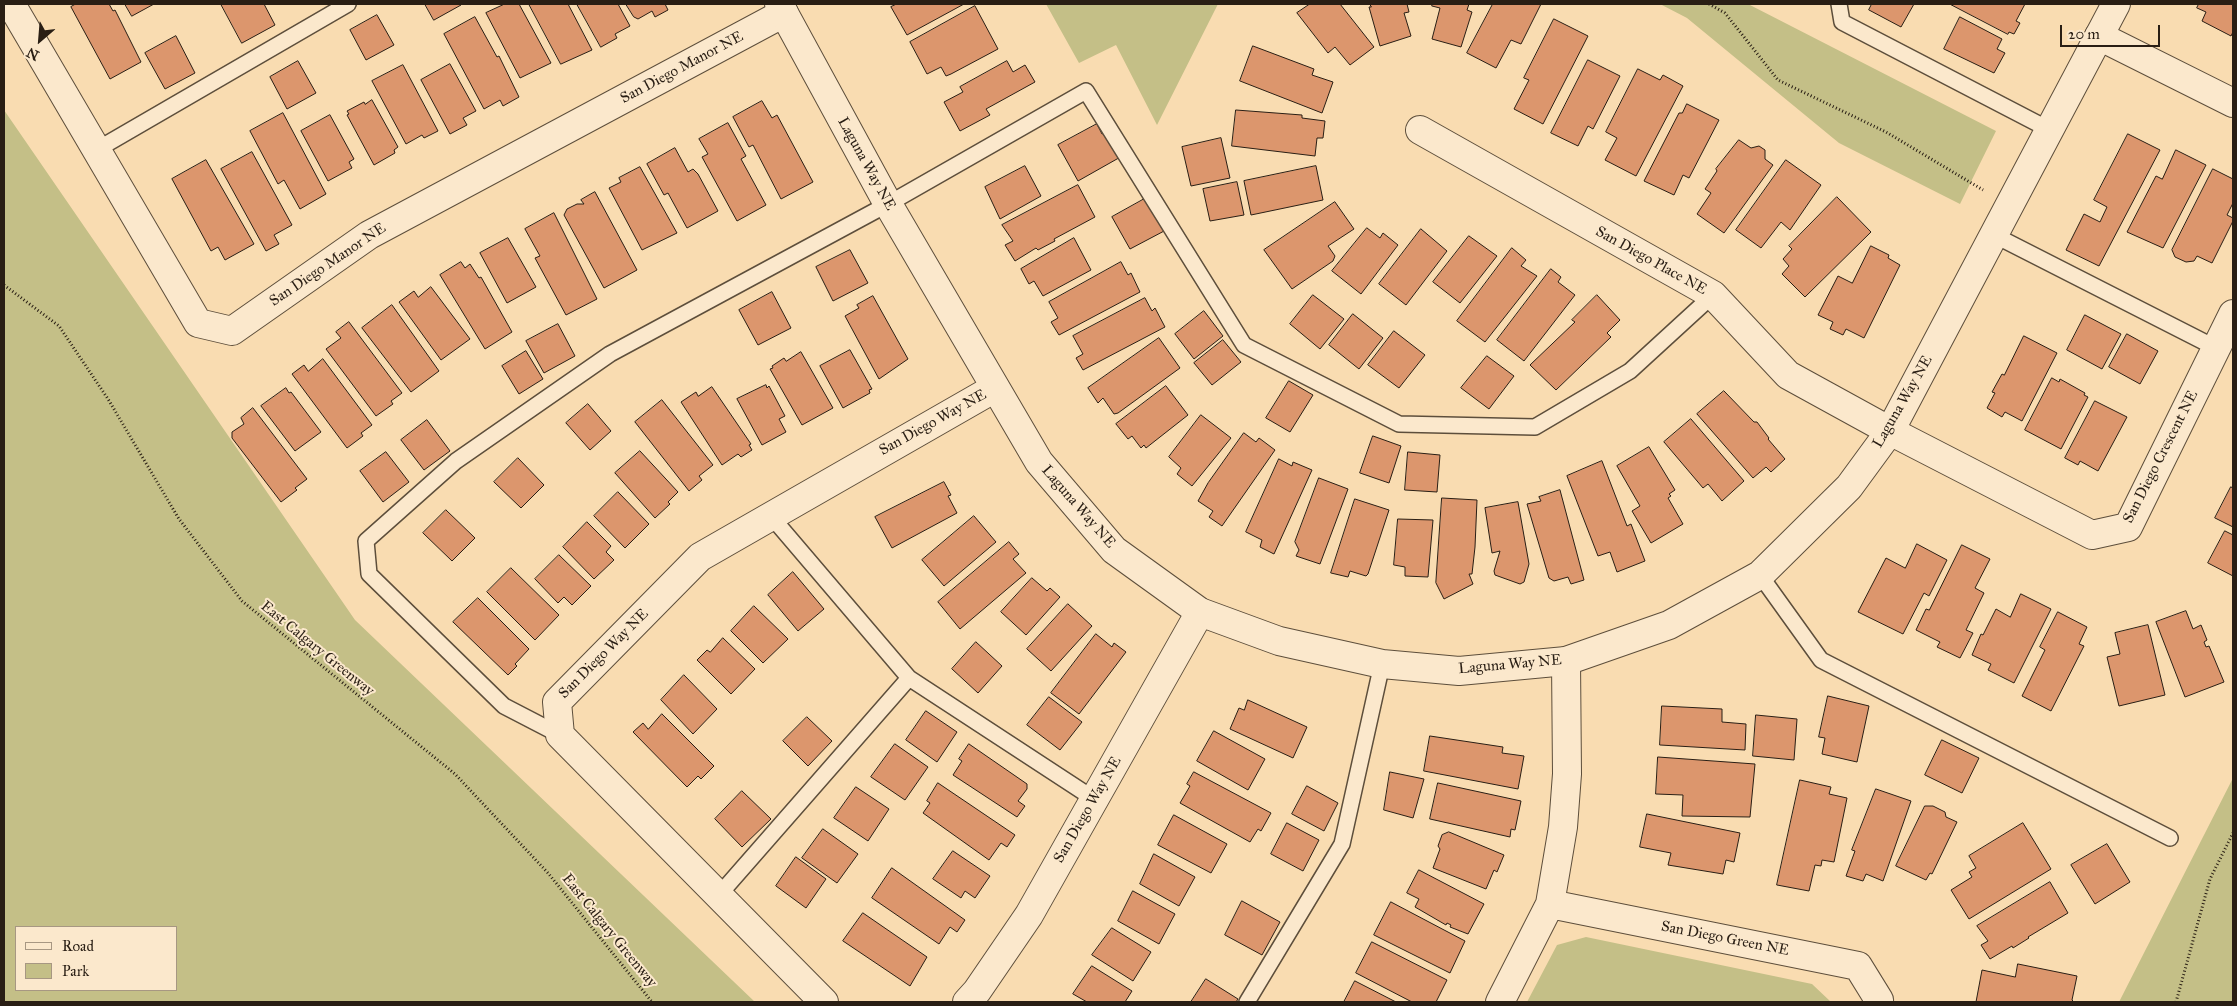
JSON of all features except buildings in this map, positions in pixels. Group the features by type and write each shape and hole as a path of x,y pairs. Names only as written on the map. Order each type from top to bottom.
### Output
{"street":[{"name":"San Diego Manor NE","path":"11,4 98,149 198,323 232,331 369,234 782,9"},
{"name":"Laguna Way NE","path":"782,9 888,204 1039,462 1114,550 1200,612 1280,641 1382,664 1459,671 1566,661 1669,625 1760,576 1849,487 1890,431 2116,4"},
{"path":"2099,36 2233,103"},
{"name":"San Diego Place NE","path":"1420,130 1713,296 1788,375 1890,431"},
{"name":"San Diego Crescent NE","path":"1890,431 2092,535 2128,527 2233,314"},
{"name":"San Diego Way NE","path":"560,735 557,702 700,557 770,515 994,388"},
{"name":"San Diego Way NE","path":"967,1002 977,991 1029,915 1200,612"},
{"path":"1500,1002 1550,904 1563,827 1567,774 1566,661"},
{"path":"560,735 824,1002"},
{"name":"San Diego Green NE","path":"1550,904 1858,966 1880,1000 1878,1002"}],"lane":[{"path":"98,149 348,4"},
{"path":"1839,4 1842,22 2050,130"},
{"path":"560,735 504,706 369,574 366,541 456,461 610,354 888,204 1086,91 1244,345 1399,424 1535,427 1630,371 1713,296"},
{"path":"1994,235 2216,348"},
{"path":"770,515 909,678 1094,800"},
{"path":"1760,576 1821,660 2170,838"},
{"path":"1247,1002 1342,844 1382,664"},
{"path":"718,895 909,678"}],"path":[{"path":"1709,4 1725,13 1778,80 1886,132 1979,189 2010,204"},
{"name":"East Calgary Greenway","path":"4,285 59,326 108,399 179,519 242,601 455,774 548,873 652,1002"},
{"path":"2176,1002 2210,879 2233,834"}],"green space":[{"path":"1046,4 1218,4 1157,125 1116,45 1079,63"},
{"path":"1660,4 1748,4 1996,131 1960,204 1839,143 1687,18"},
{"path":"4,110 355,620 755,1002 4,1002"},
{"path":"2233,778 2233,1002 2119,1002"},
{"path":"1586,937 1812,984 1831,1002 1527,1002 1557,945"}]}
